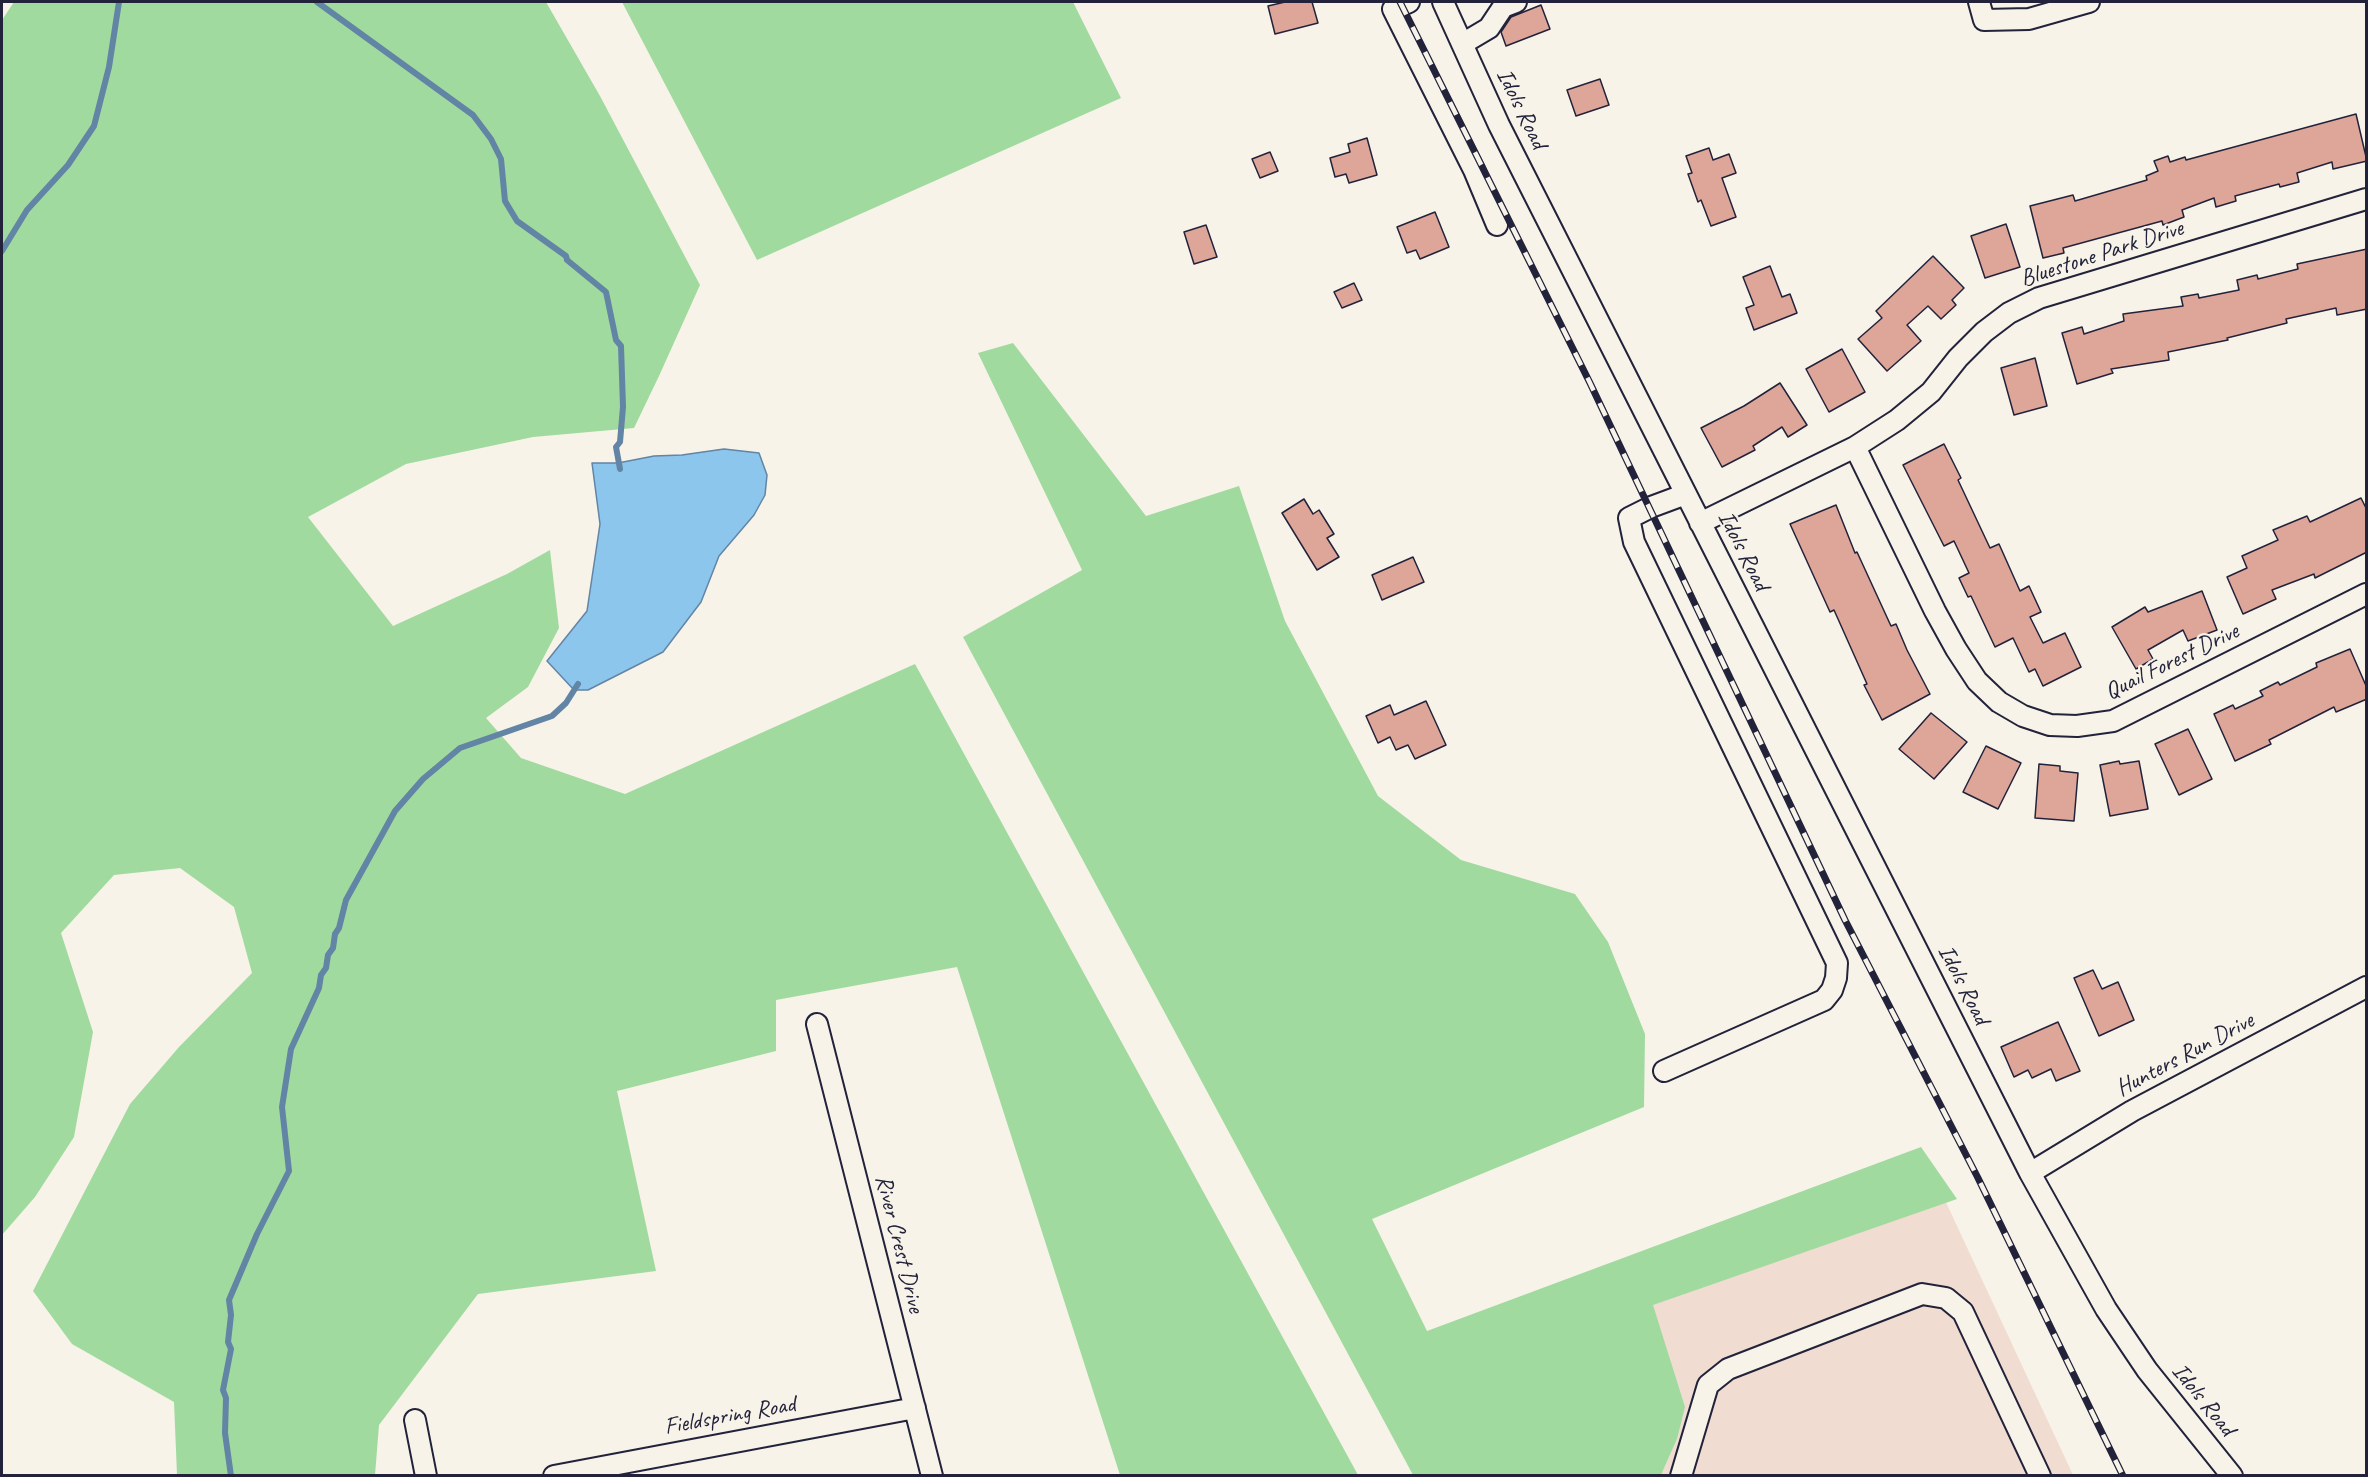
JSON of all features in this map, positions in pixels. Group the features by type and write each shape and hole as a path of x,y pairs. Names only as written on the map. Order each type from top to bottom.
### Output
{"street":[{"name":"Idols Road","path":"1443,2 1499,125 2030,1173 2106,1309 2147,1370 2232,1476"},
{"path":"1462,44 1489,28 1503,7 1516,2"},
{"path":"1979,2 1984,20 2029,19 2089,2"},
{"path":"1394,4 1474,170 1497,225"},
{"name":"Bluestone Park Drive","path":"1700,523 1855,447 1897,420 1931,392 1958,358 1984,332 2009,313 2039,298 2367,199"},
{"name":"Quail Forest Drive","path":"1855,447 1935,611 1977,681 1999,702 2023,716 2050,725 2077,726 2113,721 2367,594"},
{"name":"Idols Road","path":"1664,1071 1824,1000 1832,990 1837,963 1634,542 1629,518 1686,494"},
{"name":"Hunters Run Drive","path":"2030,1173 2132,1111 2367,987"},
{"name":"River Crest Drive","path":"817,1024 932,1476"},
{"path":"1681,1476 1708,1385 1728,1369 1922,1294 1946,1298 1963,1312 2040,1476"},
{"name":"Fieldspring Road","path":"554,1476 915,1408"},
{"path":"415,1420 426,1476"}],"shaded area":[{"path":"1937,1183 2073,1475 1661,1475 1677,1439 1646,1285"}],"green space":[{"path":"14,2 546,2 600,96 700,285 659,376 634,428 533,437 406,464 308,517 393,626 507,574 550,550 559,628 528,687 486,718 521,758 625,794 915,664 1358,1475 1120,1475 957,967 776,1000 776,1051 617,1091 656,1271 478,1294 379,1425 375,1475 177,1475 174,1402 72,1344 33,1291 130,1104 179,1047 252,973 234,907 180,868 114,875 61,933 93,1032 74,1137 35,1197 2,1235 2,20"},
{"path":"622,2 1073,2 1121,98 757,260"},
{"path":"1013,343 1146,516 1239,486 1285,621 1378,796 1461,860 1575,894 1608,942 1645,1034 1644,1107 1372,1219 1427,1331 1921,1147 1957,1199 1653,1305 1685,1407 1677,1439 1661,1475 1413,1475 963,637 1082,570 978,353"}],"water":[{"path":"724,449 759,453 767,475 765,495 754,515 719,556 701,602 663,652 588,690 574,690 547,661 587,611 600,524 592,463 618,463 654,456"}],"building":[{"path":"1285,2 1312,2 1318,23 1275,34 1268,6"},
{"path":"1541,5 1550,29 1506,46 1501,32 1511,17"},
{"path":"1600,79 1609,105 1576,116 1567,90"},
{"path":"2356,114 2367,161 2333,169 2332,162 2297,173 2299,182 2280,187 2279,184 2235,196 2236,201 2216,207 2214,198 2182,210 2184,217 2163,225 2162,221 2063,248 2064,253 2043,258 2030,206 2073,195 2075,201 2147,180 2146,176 2158,171 2154,161 2168,156 2170,162 2185,157 2186,160"},
{"path":"1367,138 1377,175 1349,183 1346,174 1335,177 1330,158 1350,152 1348,144"},
{"path":"1709,148 1713,160 1729,154 1736,173 1722,178 1736,217 1711,226 1701,200 1698,202 1688,174 1692,173 1686,156"},
{"path":"1270,152 1278,171 1260,178 1252,159"},
{"path":"1435,212 1449,247 1420,259 1416,250 1407,253 1397,227"},
{"path":"2006,224 2020,267 1985,278 1971,236"},
{"path":"1206,225 1217,257 1194,264 1184,232"},
{"path":"2367,249 2367,309 2337,315 2336,308 2286,319 2287,323 2227,338 2228,340 2168,352 2169,360 2111,369 2113,373 2077,384 2062,333 2082,327 2084,334 2124,321 2123,314 2183,306 2181,297 2198,294 2199,298 2239,290 2237,280 2257,275 2258,279 2298,269 2297,264"},
{"path":"1933,256 1964,288 1952,300 1956,305 1941,319 1928,306 1907,325 1921,341 1887,371 1858,339 1882,318 1876,311"},
{"path":"1770,266 1782,297 1790,294 1797,313 1754,330 1746,308 1754,305 1743,277"},
{"path":"1354,283 1362,300 1342,308 1334,292"},
{"path":"1842,349 1865,392 1829,412 1806,369"},
{"path":"2035,358 2047,406 2014,415 2001,368"},
{"path":"1780,383 1807,425 1788,437 1782,427 1753,446 1755,450 1722,467 1701,428 1744,406"},
{"path":"1944,444 1990,548 1999,544 2020,591 2029,586 2041,612 2030,617 2043,643 2065,633 2081,667 2043,686 2035,669 2029,672 2013,638 1995,647 1971,596 1968,597 1959,578 1969,573 1954,541 1944,546 1903,465"},
{"path":"2361,498 2367,510 2367,552 2315,578 2314,574 2272,590 2276,599 2243,614 2227,577 2247,568 2242,556 2278,540 2273,530 2307,516 2310,522"},
{"path":"1304,499 1313,514 1319,510 1334,534 1327,538 1339,557 1317,570 1282,513"},
{"path":"1836,505 1855,553 1857,552 1891,626 1896,624 1930,694 1882,720 1864,685 1867,684 1834,610 1830,612 1790,524"},
{"path":"1413,557 1424,582 1382,600 1372,575"},
{"path":"2202,591 2217,630 2188,641 2183,630 2148,650 2153,659 2136,669 2112,627 2145,607 2148,612"},
{"path":"2350,649 2367,688 2367,699 2336,712 2334,707 2269,740 2271,744 2235,761 2214,714 2233,705 2235,709 2263,696 2260,691 2278,682 2280,685 2317,667 2316,663"},
{"path":"1426,701 1446,745 1415,759 1408,745 1396,750 1390,737 1378,743 1366,716 1390,705 1394,715"},
{"path":"1931,713 1967,742 1934,779 1899,749"},
{"path":"2188,729 2212,779 2179,795 2155,744"},
{"path":"1986,746 2021,763 1998,809 1963,792"},
{"path":"2119,761 2120,764 2139,761 2148,809 2110,816 2100,765"},
{"path":"2039,764 2060,766 2060,771 2078,773 2074,821 2035,818"},
{"path":"2093,970 2102,989 2118,982 2134,1020 2099,1036 2074,978"},
{"path":"2058,1022 2080,1071 2056,1081 2051,1069 2032,1078 2028,1070 2014,1077 2001,1047"}],"waterway":[{"path":"2,251 27,210 68,165 94,126 109,67 119,2"},
{"path":"317,2 473,115 491,139 501,159 505,201 517,221 566,256 567,260 606,292 616,340 621,346 623,407 620,442 616,447 620,469"},
{"path":"231,1476 225,1433 226,1398 223,1390 231,1349 228,1342 231,1315 229,1300 257,1234 289,1171 282,1107 291,1049 319,988 321,975 333,948 346,900 395,811 423,779 460,748 552,716 566,703 578,684"}],"railway":[{"path":"1400,2 1590,383 1845,920 1978,1178 2123,1476"}]}
